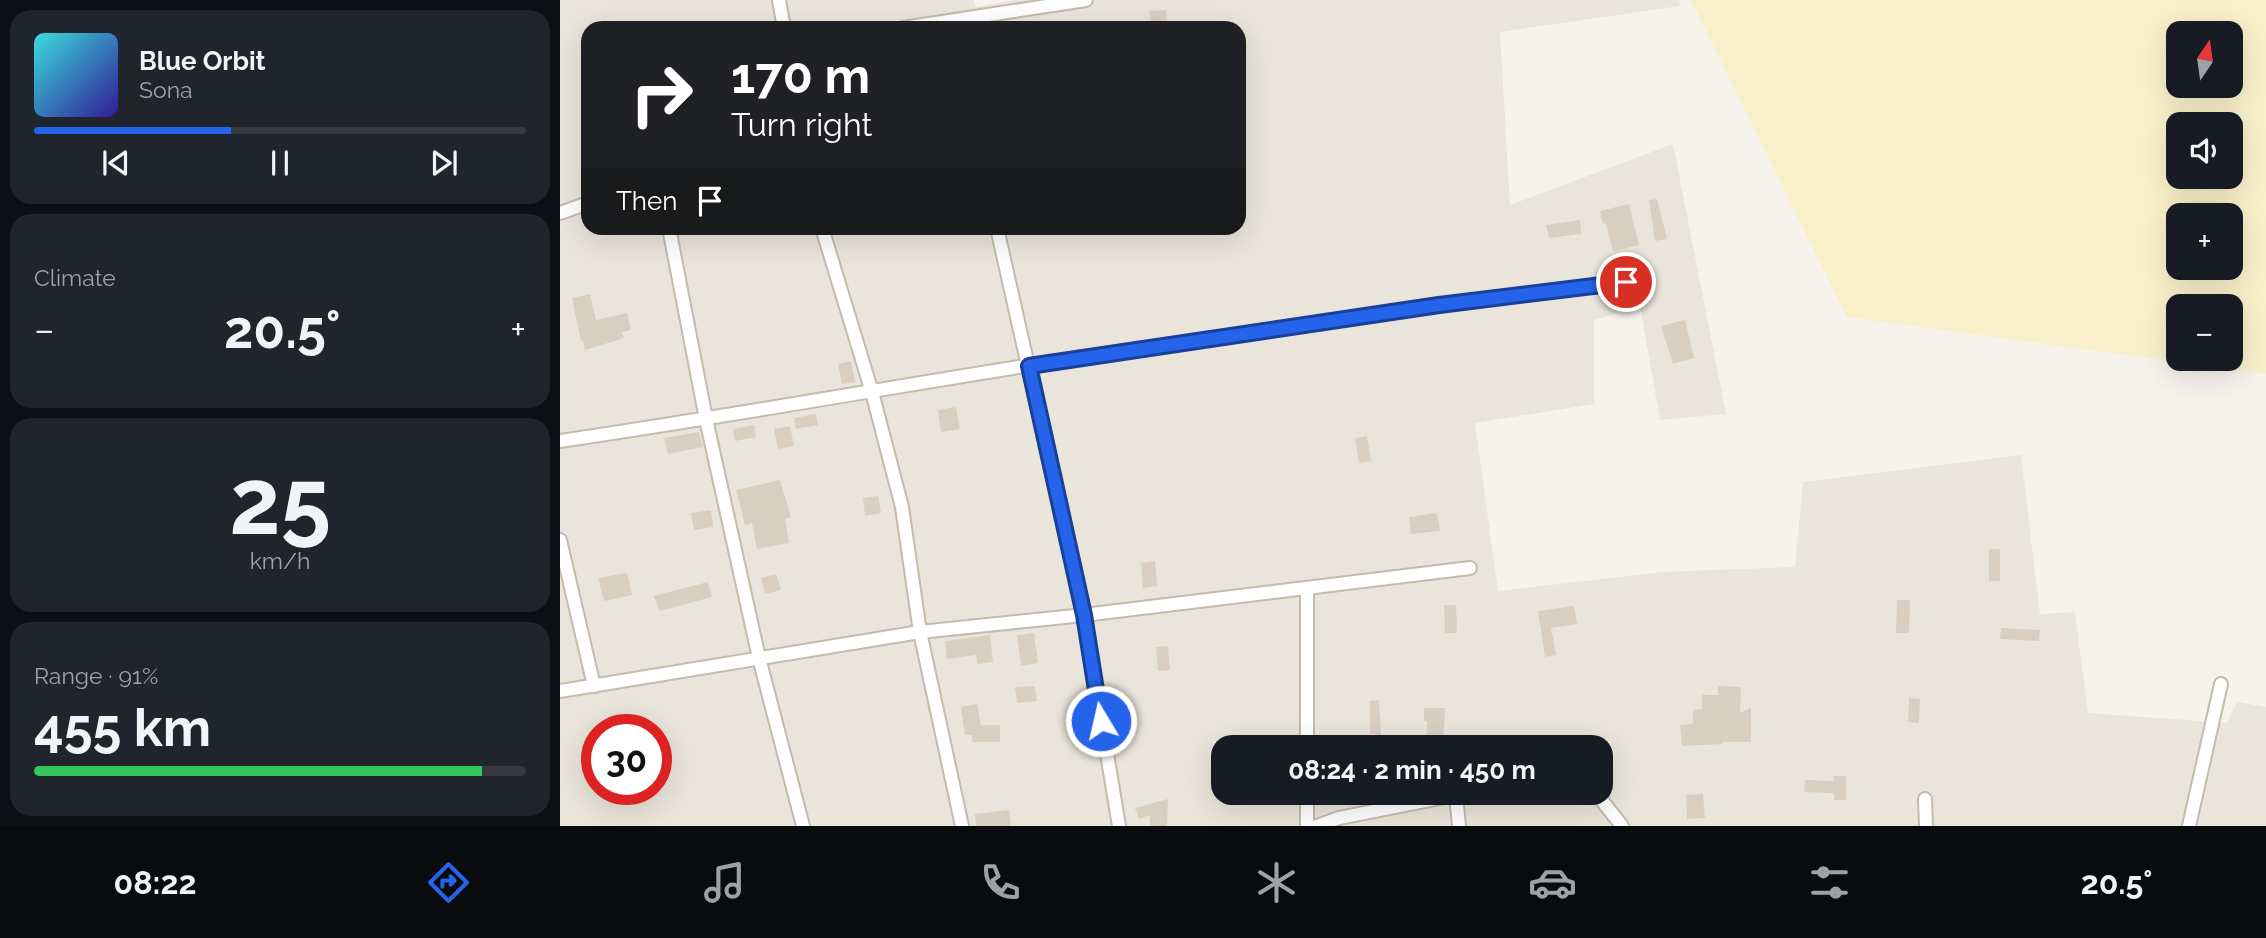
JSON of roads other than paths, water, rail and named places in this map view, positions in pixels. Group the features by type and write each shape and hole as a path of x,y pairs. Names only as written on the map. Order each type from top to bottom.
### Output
{"street":[{"path":"779,0 783,21"},
{"path":"972,21 1086,0"},
{"path":"560,214 581,205"},
{"path":"670,235 706,419 759,658 803,826"},
{"path":"823,235 872,392 902,507 920,632 962,826"},
{"path":"999,235 1084,615 1119,826"},
{"path":"560,441 1029,366 1439,305 1626,282"},
{"path":"560,540 594,686"},
{"path":"560,691 920,632 1470,568"},
{"path":"1307,589 1307,735"},
{"path":"2189,826 2221,684"},
{"path":"1925,799 1926,826"},
{"path":"1307,805 1307,826"},
{"path":"1317,826 1339,818 1405,805"},
{"path":"1459,826 1460,805"},
{"path":"1605,805 1622,826"}]}
